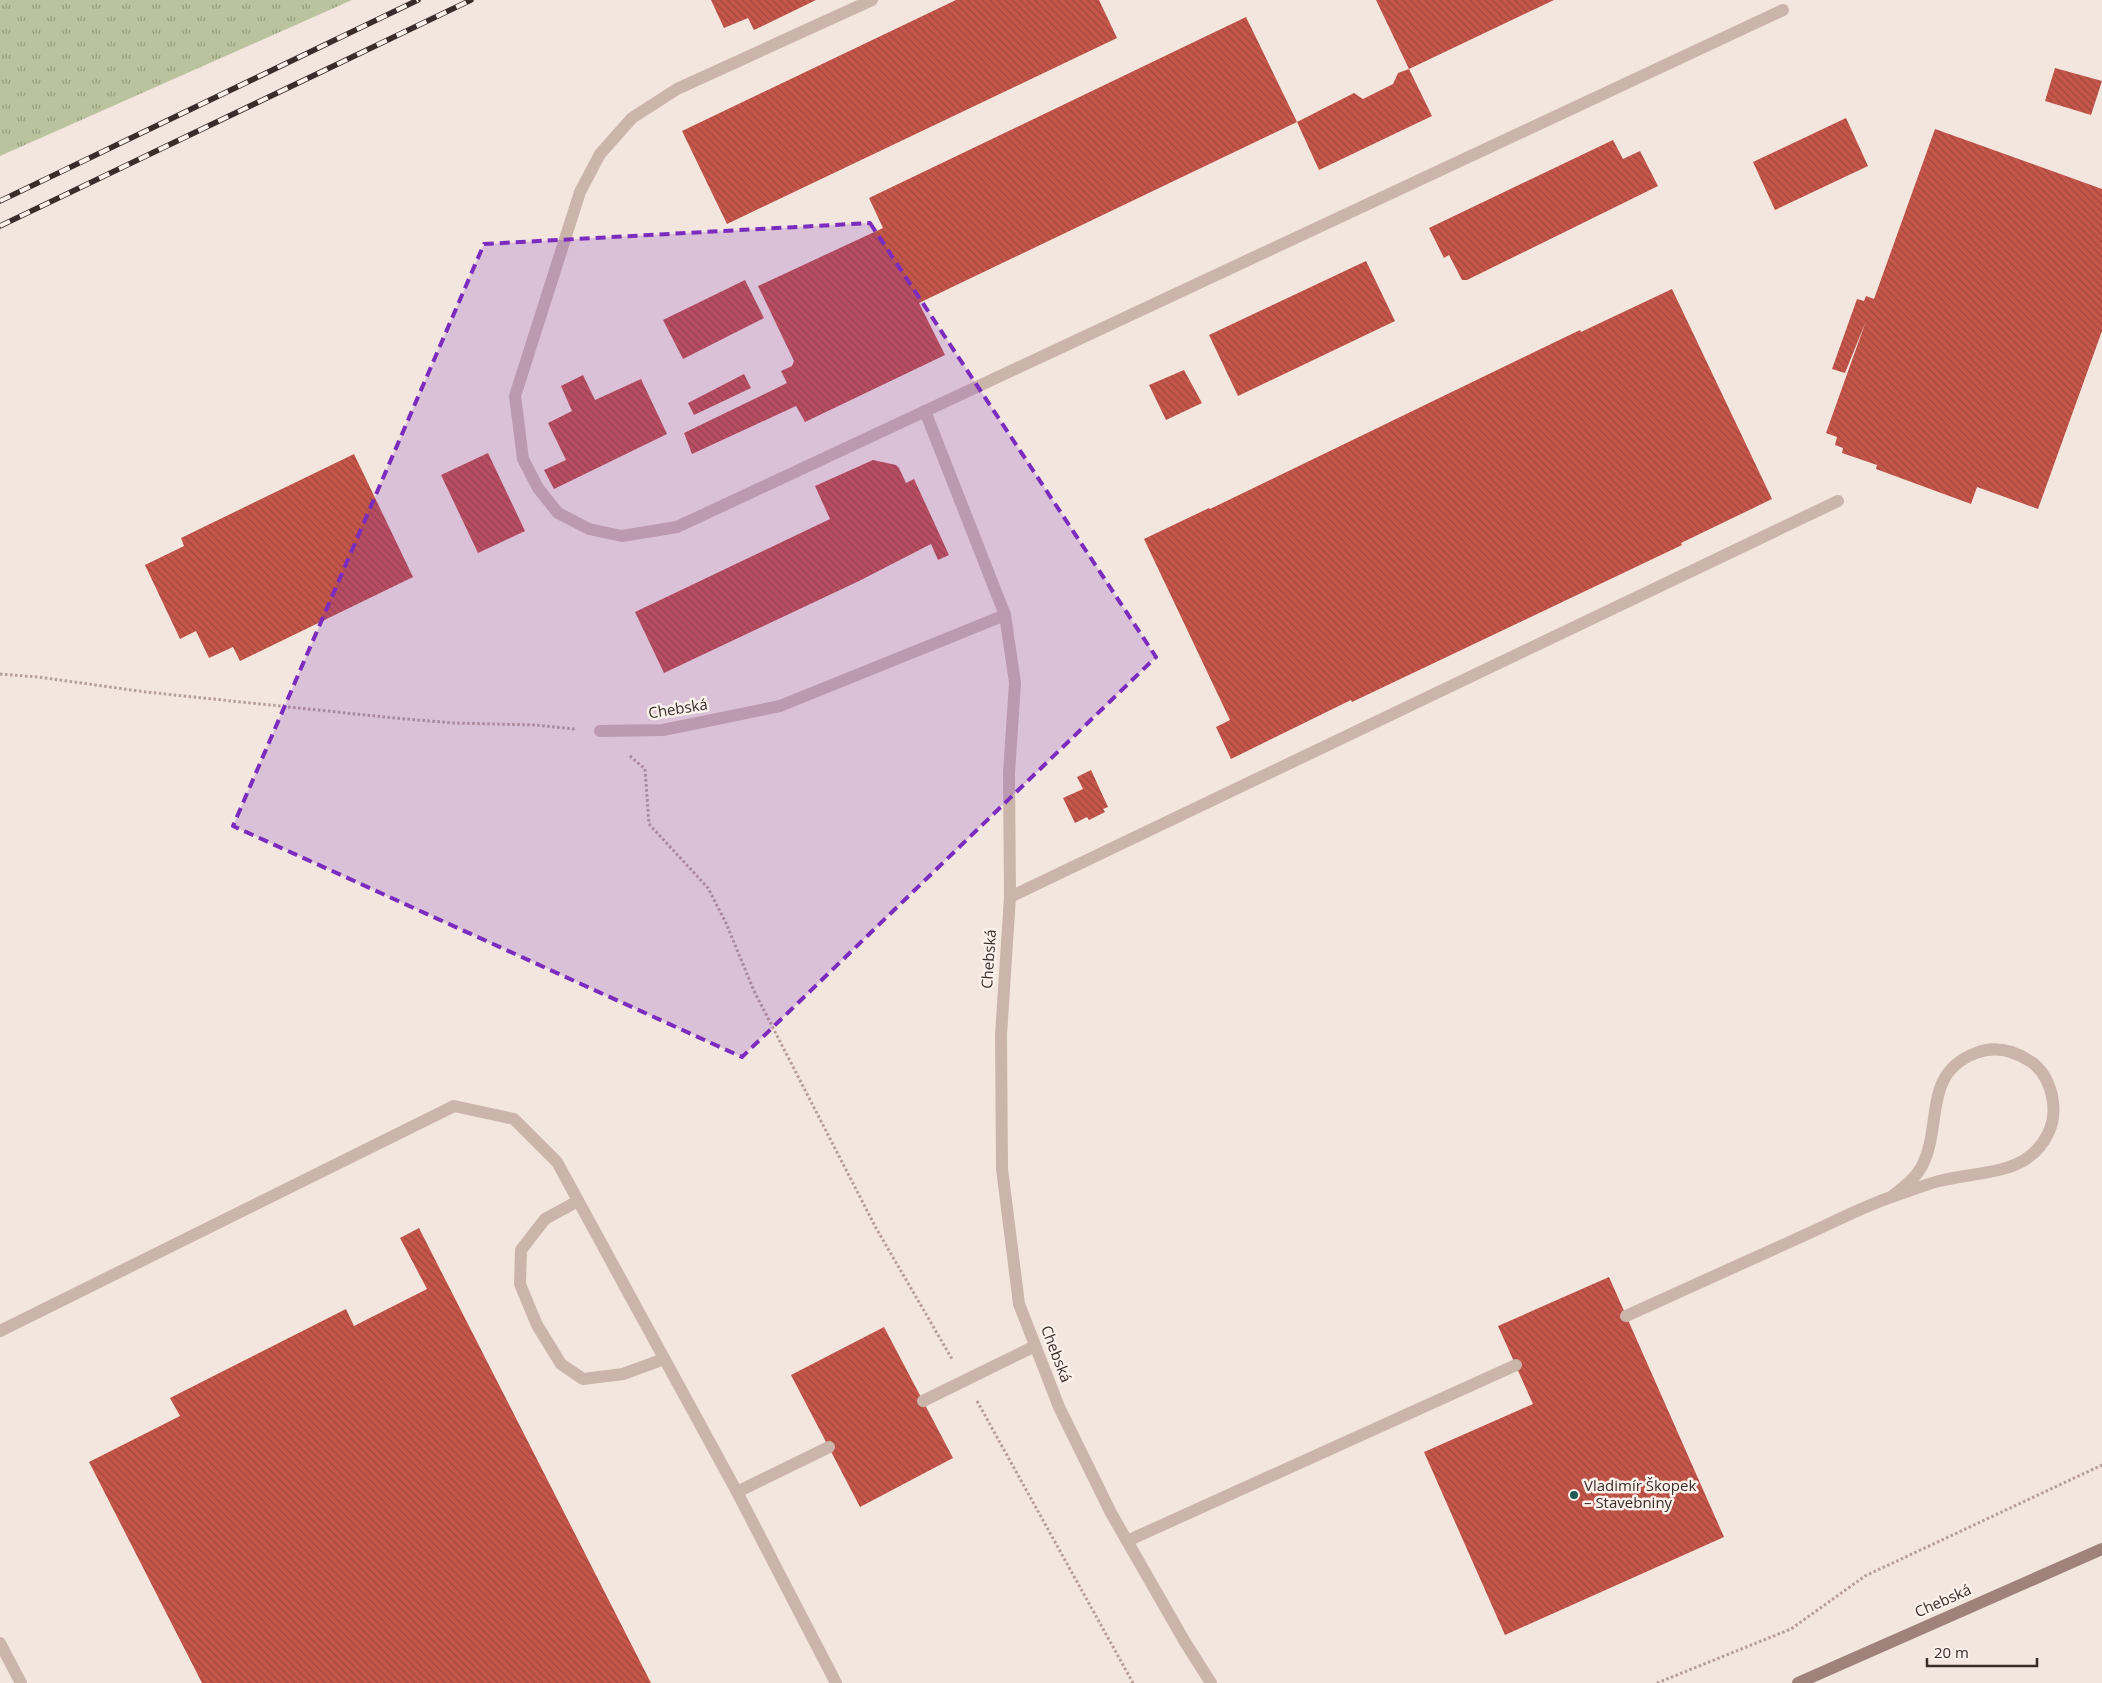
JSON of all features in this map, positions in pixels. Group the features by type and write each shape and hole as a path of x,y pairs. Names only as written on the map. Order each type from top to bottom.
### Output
{"main road":[{"name":"Chebská","path":"1798,1683 2102,1549"}],"lane":[{"path":"872,0 677,89 632,118 600,154 580,192 515,396 523,459 538,488 558,513 589,529 622,536 677,527 1783,10"},
{"path":"924,411 1005,615"},
{"path":"1010,897 1838,502"},
{"name":"Chebská","path":"600,731 663,730 780,706 1005,615 1015,683 1010,773 1010,897 1001,1035 1002,1169 1019,1304 1059,1406 1111,1513 1185,1642 1212,1683"},
{"path":"1626,1316 1892,1196 1939,1181 2005,1168 2024,1160 2040,1147 2050,1128 2054,1111 2052,1093 2045,1076 2033,1062 2017,1053 1999,1049 1981,1051 1964,1057 1948,1071 1938,1089 1930,1144 1922,1165 1913,1180 1892,1196"},
{"path":"0,1331 454,1106 514,1119 556,1162 737,1492 836,1683"},
{"path":"578,1202 545,1219 521,1250 520,1284 537,1324 561,1364 583,1379 622,1374 664,1359"},
{"path":"923,1401 1035,1346"},
{"path":"1127,1541 1516,1365"},
{"path":"737,1492 829,1447"},
{"path":"0,1643 20,1683"}],"path":[{"path":"0,674 38,677 146,692 394,718 454,723 534,725 600,731 645,769 649,824 708,888 726,923 754,991 876,1228 965,1381 1133,1683"},
{"path":"1657,1683 1791,1628 1865,1576 2102,1465"}],"highlighted area":[{"path":"870,223 1156,657 742,1057 233,826 484,244"}],"green space":[{"path":"0,0 352,0 0,156"}],"building":[{"path":"711,0 816,0 754,30 748,18 724,28"},
{"path":"956,0 1099,0 1117,38 727,224 682,131"},
{"path":"1376,0 1554,0 1409,69"},
{"path":"1246,17 1297,122 919,303 945,355 805,422 796,406 692,454 684,433 787,383 781,371 792,366 794,361 758,286 883,228 869,198"},
{"path":"2055,68 2102,81 2091,115 2045,101"},
{"path":"1409,69 1432,116 1319,170 1297,122 1354,93 1363,99 1393,84 1398,73"},
{"path":"1846,118 1868,166 1775,210 1753,162"},
{"path":"1935,129 2102,189 2102,331 2038,509 1977,487 1971,504 1876,469 1877,465 1842,453 1843,448 1835,445 1837,437 1826,433 1866,321 1845,373 1832,369 1857,299 1864,301 1866,296 1874,299"},
{"path":"1613,140 1623,159 1640,151 1658,186 1467,280 1462,280 1449,255 1444,258 1429,228"},
{"path":"1366,261 1395,321 1238,396 1209,335"},
{"path":"745,280 764,318 683,359 663,320"},
{"path":"1672,289 1772,499 1681,543 1682,545 1352,702 1351,700 1231,759 1216,727 1230,720 1144,539 1580,330 1581,332"},
{"path":"1184,370 1202,403 1166,420 1149,385"},
{"path":"744,374 751,388 694,415 688,403"},
{"path":"583,375 595,400 641,379 667,434 554,489 544,470 566,460 548,423 572,411 561,386"},
{"path":"488,453 525,531 478,553 441,475"},
{"path":"354,454 413,577 240,661 233,647 209,658 196,631 180,639 145,565 184,546 181,538"},
{"path":"873,460 896,465 906,483 914,479 949,555 938,560 931,544 859,581 664,673 635,612 830,519 815,486"},
{"path":"1091,770 1108,807 1103,809 1105,812 1089,820 1087,817 1075,823 1063,798 1083,789 1077,777"},
{"path":"419,1228 651,1683 202,1683 89,1462 180,1416 170,1398 346,1309 354,1326 427,1289 400,1238"},
{"name":"Vladimír Škopek – Stavebniny","path":"1609,1277 1724,1537 1505,1635 1424,1452 1533,1404 1498,1326"},
{"path":"884,1327 953,1458 860,1507 791,1375"}],"railway":[{"path":"0,201 418,0"},
{"path":"0,226 471,0"}],"place":[{"name":"Vladimír Škopek – Stavebniny","path":"1574,1495"}]}
